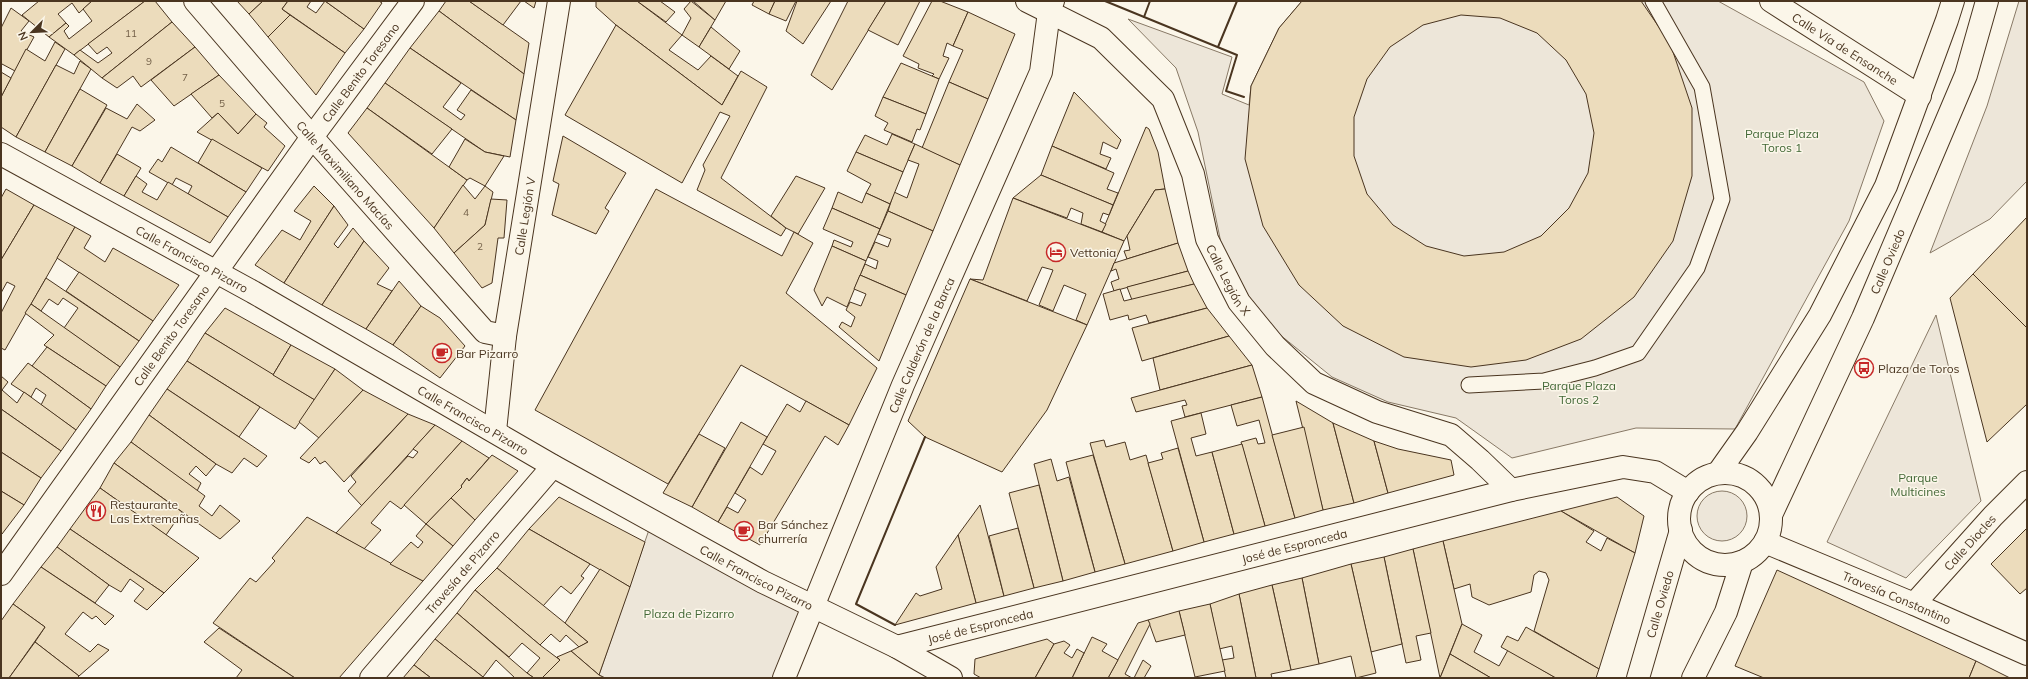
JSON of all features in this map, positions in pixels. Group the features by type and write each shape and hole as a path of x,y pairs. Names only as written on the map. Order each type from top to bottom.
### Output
{"street":[{"name":"Calle Maximiliano Macías","path":"195,1 312,138 485,332 505,336"},
{"name":"Calle Benito Toresano","path":"1,574 312,138 413,1"},
{"name":"Calle Legión V","path":"495,431 505,336 559,1"},
{"name":"Calle Legión X","path":"1027,1 1051,6 1101,38 1163,99 1193,174 1207,239 1239,302 1274,346 1314,383 1377,412 1451,435 1511,490"},
{"name":"Calle Vía de Ensanche","path":"1771,1 1920,96"},
{"path":"1718,473 1747,432 1820,315 1886,186 1920,96 1952,1"},
{"name":"Calle Oviedo","path":"1771,515 1863,318 1960,90 1966,75 1987,1"},
{"name":"Calle Calderón de la Barca","path":"784,678 903,385 1041,72 1051,6"},
{"name":"Calle Francisco Pizarro","path":"1,154 216,272 495,431 553,466 763,582 897,647 951,678"},
{"name":"Travesía de Pizarro","path":"371,678 553,466"},
{"name":"José de Espronceda","path":"897,647 1511,490 1623,467 1655,472 1688,492"},
{"path":"1718,473 1733,474 1747,478 1759,488 1767,500 1771,515 1770,529 1765,542 1755,554 1742,562 1726,565 1711,563 1698,556 1687,544 1680,530 1679,517 1681,504 1688,492 1696,483 1706,476 1718,473"},
{"name":"Calle Diocles","path":"1914,604 1993,516 2027,482"},
{"name":"Calle Oviedo","path":"1638,678 1680,530"},
{"name":"Travesía Constantino","path":"1765,542 1914,604 2027,654"},
{"path":"1693,678 1726,612 1742,562"}],"lane":[{"path":"1469,385 1544,381 1595,368 1638,353 1697,268 1722,199 1702,87 1653,1"}],"green space":[{"path":"1302,1 1718,1 1864,82 1884,121 1849,221 1735,429 1636,428 1512,458 1456,418 1388,402 1332,377 1279,334 1246,293 1221,243 1198,132 1176,68 1128,19 1232,57 1222,94 1249,105 1251,86 1279,28"},
{"path":"2019,1 2027,1 2027,181 1990,219 1930,253 1987,106"},
{"name":"Parque Multicines","path":"1936,315 1981,501 1906,578 1827,542"},
{"path":"1717,491 1727,491 1740,498 1747,511 1747,521 1740,534 1727,541 1717,541 1708,537 1701,530 1697,521 1697,511 1701,502 1708,495"},
{"name":"Plaza de Pizarro","path":"652,521 813,607 784,678 605,678 599,675"}],"building":[{"path":"39,1 92,1 79,13 72,3 58,14 66,23 49,37 22,15"},
{"path":"92,1 145,1 74,55 49,37 66,23 69,26 64,31 69,39 92,21 83,9"},
{"path":"145,1 155,1 172,22 102,78 74,55 80,50 98,63 112,53 107,47 97,54 88,44"},
{"path":"237,1 263,1 249,14"},
{"path":"263,1 288,1 282,9 290,15 268,37 249,14"},
{"path":"288,1 311,1 307,7 316,13 325,1 364,29 345,53 282,9"},
{"path":"325,1 379,1 382,3 364,29"},
{"path":"446,1 469,1 529,43 524,74 439,11"},
{"path":"469,1 521,1 503,25"},
{"path":"524,1 536,1 534,8"},
{"path":"596,1 637,1 682,35 669,50 698,70 711,56 738,76 722,105 616,25 596,7"},
{"path":"637,1 660,1 675,12 666,22"},
{"path":"691,1 715,20 699,47 682,35 691,18 684,9"},
{"path":"693,1 726,1 715,20"},
{"path":"754,1 775,1 769,14 752,5"},
{"path":"775,1 796,1 786,21 769,14"},
{"path":"797,1 831,1 803,44 786,31"},
{"path":"848,1 886,1 832,90 811,75"},
{"path":"886,1 920,1 898,45 868,30"},
{"path":"932,1 940,1 968,12 953,46 947,43 943,56 949,58 939,79 932,76 934,74 918,68 919,64 903,56"},
{"path":"1302,1 1641,1 1670,43 1692,108 1692,176 1673,241 1634,297 1581,339 1526,360 1471,367 1404,357 1343,326 1299,285 1263,226 1245,159 1251,86 1279,28","holes":["1461,15 1500,18 1537,33 1566,60 1586,94 1594,133 1588,173 1569,208 1541,236 1504,252 1464,256 1426,246 1393,225 1367,194 1354,156 1354,117 1367,79 1390,47 1423,25"]},
{"path":"11,8 29,21 21,31 34,37 15,71 2,64 1,66 1,28"},
{"path":"439,11 524,74 516,120 410,48"},
{"path":"968,12 1015,34 988,99 949,82 963,50 953,46"},
{"path":"290,15 345,53 316,95 268,37"},
{"path":"172,22 195,47 141,87 133,76 117,88 102,78"},
{"path":"616,25 722,105 741,71 767,87 721,178 786,228 781,236 697,190 705,170 703,165 730,116 720,112 682,183 565,115"},
{"path":"711,27 740,51 729,69 699,47"},
{"path":"55,42 65,49 16,137 1,127 1,97 26,49 45,61"},
{"path":"195,47 219,75 174,106 151,80"},
{"path":"410,48 461,83 443,107 461,120 465,115 457,110 471,90 516,120 510,157 485,152 385,83"},
{"path":"80,61 91,69 45,152 16,137 56,65 74,74"},
{"path":"901,63 939,79 926,114 883,97"},
{"path":"1,72 11,78 1,97"},
{"path":"219,75 256,114 238,134 218,113 212,118 191,94"},
{"path":"949,82 988,99 960,165 922,148"},
{"path":"385,83 452,129 432,154 367,108"},
{"path":"80,89 107,105 72,166 45,152"},
{"path":"1074,92 1121,140 1117,149 1103,142 1100,154 1111,158 1106,169 1052,146"},
{"path":"883,97 926,114 920,130 917,129 912,142 884,130 888,123 875,116"},
{"path":"137,104 155,120 140,131 132,127 100,183 72,166 106,108 127,119"},
{"path":"367,108 467,180 434,228 348,133"},
{"path":"218,113 238,134 256,114 267,123 264,127 285,146 268,171 197,132"},
{"path":"1146,127 1149,129 1158,152 1165,189 1155,190 1124,241 1102,232"},
{"path":"892,134 915,144 903,172 856,152 865,135 887,145"},
{"path":"563,136 626,173 605,208 609,211 596,234 552,215 559,184 553,181"},
{"path":"212,139 262,168 246,192 198,163"},
{"path":"465,139 485,152 504,156 485,186 470,178 467,180 449,167"},
{"path":"915,144 960,165 933,231 888,211 894,192 907,198 919,164 908,160"},
{"path":"1052,146 1114,173 1107,189 1118,193 1113,205 1041,175"},
{"path":"171,147 246,192 228,217 188,194 192,186 176,178 172,185 149,172 158,159 162,162"},
{"path":"856,152 903,172 890,204 866,193 871,184 847,171"},
{"path":"117,154 141,168 124,196 100,183"},
{"path":"1041,175 1113,205 1109,215 1103,213 1100,221 1106,224 1102,232 1081,224 1083,213 1071,208 1067,218 1013,198"},
{"path":"136,176 147,184 142,192 157,200 168,182 228,217 210,243 124,196"},
{"path":"796,176 825,188 798,234 786,228 771,216"},
{"path":"463,185 475,199 485,186 493,192 485,225 454,253 434,228"},
{"path":"314,186 334,206 284,283 255,265 282,230 300,240 311,221 294,211"},
{"path":"6,189 34,205 1,260 1,198"},
{"path":"656,189 782,256 794,232 813,243 786,293 877,368 849,425 741,365 668,484 535,410"},
{"path":"1165,189 1178,243 1127,259 1124,251 1130,250 1127,236 1155,190"},
{"path":"838,192 862,203 866,193 890,204 880,229 832,208"},
{"name":"Vettonia","path":"1013,198 1124,241 1087,325 1076,320 1086,294 1064,285 1053,311 1039,305 1053,270 1042,267 1027,301 970,279 983,280"},
{"path":"491,199 507,200 504,238 498,238 492,283 482,288 454,253 485,225"},
{"path":"34,205 75,227 5,350 1,348 1,313 15,286 7,282 1,293 1,260"},
{"path":"334,206 348,225 334,244 338,248 353,228 364,241 322,305 284,283"},
{"path":"832,208 880,229 866,261 832,246 834,240 851,247 853,242 823,229"},
{"path":"888,211 933,231 906,295 860,275 865,264 876,269 878,261 868,257 875,242 888,247 891,239 878,234"},
{"path":"2027,217 2027,328 1973,274"},
{"path":"75,227 91,236 84,248 105,262 113,248 179,285 153,321 57,258"},
{"path":"364,241 389,268 377,284 392,291 366,329 322,305"},
{"path":"1178,243 1188,271 1114,291 1111,282 1119,279 1116,269 1111,271 1114,263"},
{"path":"832,246 866,261 847,307 827,297 822,306 814,290"},
{"path":"1188,271 1194,284 1132,300 1127,287"},
{"path":"79,272 153,321 139,341 66,291"},
{"path":"1973,274 2027,328 2027,404 1987,442 1950,298"},
{"path":"860,275 906,295 879,361 839,327 842,322 851,327 855,317 846,310 850,302 861,306 866,294 854,289"},
{"path":"46,278 139,341 120,367 64,328 78,308 63,298 58,305 49,299 41,311 31,304"},
{"path":"970,279 1087,325 1047,410 1002,472 925,437 908,421"},
{"path":"399,281 421,306 393,345 366,329"},
{"path":"1194,284 1207,308 1149,323 1146,315 1129,320 1128,315 1110,320 1103,294 1120,289 1124,301"},
{"path":"31,304 120,367 106,386 44,345 54,335 25,313"},
{"path":"421,306 440,318 465,346 440,378 393,345"},
{"path":"225,308 291,345 273,375 205,333"},
{"path":"1207,308 1229,336 1142,361 1132,328"},
{"path":"205,333 315,400 295,429 187,361"},
{"path":"1229,336 1252,365 1160,390 1153,358"},
{"path":"291,345 335,369 315,400 273,375"},
{"path":"47,347 106,386 91,409 32,366"},
{"path":"187,361 260,407 239,437 167,389"},
{"path":"28,363 91,409 76,430 41,405 46,395 36,388 31,397 11,384"},
{"path":"1252,365 1262,397 1185,417 1182,406 1187,405 1185,400 1136,412 1131,398"},
{"path":"335,369 363,390 319,438 299,422"},
{"path":"1,376 8,382 2,390 17,403 24,392 76,430 61,451 1,409"},
{"path":"167,389 267,456 257,467 244,458 232,473 216,464 149,415"},
{"path":"363,390 408,414 344,482 325,461 320,464 315,457 309,463 300,458"},
{"path":"1262,397 1295,518 1265,526 1241,442 1256,438 1258,444 1265,443 1259,420 1237,426 1231,405"},
{"path":"806,401 849,425 838,445 825,436 760,545 718,522 727,507 738,513 746,500 735,493 750,467 762,475 776,451 763,444 787,404 800,412"},
{"path":"1296,401 1333,423 1354,503 1323,510"},
{"path":"1,409 61,451 41,478 1,452"},
{"path":"1201,413 1206,434 1191,438 1196,456 1212,452 1234,534 1204,542 1171,421"},
{"path":"408,414 435,425 362,506 348,491 356,482 351,476"},
{"path":"149,415 216,464 206,476 196,466 189,474 201,483 197,491 131,442"},
{"path":"741,422 767,437 718,522 692,507"},
{"path":"1333,423 1374,441 1388,493 1354,503"},
{"path":"435,425 462,441 401,509 390,501 371,523 381,530 364,549 336,533 408,456 413,458 418,452 413,449"},
{"path":"1304,427 1323,510 1295,518 1272,435"},
{"path":"699,434 725,448 692,507 663,493"},
{"path":"1104,440 1106,447 1125,442 1130,460 1146,455 1173,551 1125,564 1090,443"},
{"path":"462,441 489,458 469,481 467,478 461,486 462,487 426,524 404,505"},
{"path":"1374,441 1398,449 1451,460 1454,475 1388,493"},
{"path":"131,442 205,496 199,506 212,516 220,505 240,521 220,539 114,463"},
{"path":"1242,444 1265,526 1234,534 1212,452"},
{"path":"1178,448 1204,542 1173,551 1148,463 1163,459 1161,453"},
{"path":"1,452 41,478 24,505 1,491"},
{"path":"492,455 518,471 475,520 451,498 462,487 461,486 467,478 469,481"},
{"path":"1093,455 1125,564 1095,572 1066,462"},
{"path":"1051,459 1057,481 1069,477 1095,572 1063,581 1034,464"},
{"path":"114,463 182,512 166,535 100,488"},
{"path":"1039,485 1063,581 1034,588 1009,493"},
{"path":"100,488 199,558 164,593 70,529"},
{"path":"1,491 24,505 2,534 1,533"},
{"path":"559,497 645,542 630,587 529,529"},
{"path":"1617,497 1644,516 1635,553 1561,511"},
{"path":"451,498 475,520 453,546 426,524"},
{"path":"980,505 1004,596 976,603 958,535"},
{"path":"1561,511 1594,531 1586,542 1601,551 1607,538 1635,553 1599,669 1534,631 1549,580 1546,573 1539,571 1534,575 1531,592 1489,605 1472,597 1470,584 1454,589 1443,541"},
{"path":"307,517 423,581 339,678 295,678 213,623 250,578 256,582 275,561 272,558"},
{"path":"426,524 453,546 423,581 390,564 411,542 418,548 423,542 416,536"},
{"path":"1018,528 1034,588 1004,596 989,536"},
{"path":"2027,528 2027,588 2020,594 1991,564"},
{"path":"70,529 164,593 147,610 134,601 144,589 130,579 121,592 109,585 57,547"},
{"path":"529,529 590,564 581,576 584,578 571,594 561,586 543,606 497,568"},
{"path":"958,535 976,603 895,625 916,593 920,596 942,589 936,567"},
{"path":"1443,541 1462,624 1440,678 1413,549"},
{"path":"57,547 109,585 95,603 41,567"},
{"path":"1413,549 1431,633 1416,636 1421,660 1406,663 1384,557"},
{"path":"1384,557 1402,644 1371,652 1351,564"},
{"path":"1351,564 1376,673 1356,678 1351,656 1319,664 1302,578"},
{"path":"41,567 114,616 105,625 96,616 92,619 83,612 65,634 90,652 98,644 109,650 79,676 35,642 45,627 13,604"},
{"path":"497,568 588,642 579,647 566,635 560,642 551,634 540,645 475,590"},
{"path":"600,569 630,587 599,675 571,651 588,642 565,623"},
{"path":"1777,570 1976,661 1969,678 1764,678 1735,666"},
{"path":"1302,578 1319,664 1291,670 1272,585"},
{"path":"1272,585 1291,670 1271,674 1272,678 1256,678 1239,594"},
{"path":"475,590 560,660 542,678 534,678 527,673 540,658 522,643 509,657 457,613"},
{"path":"1239,594 1256,678 1226,678 1222,660 1234,658 1232,646 1219,649 1210,604"},
{"path":"13,604 45,627 9,678 1,678 1,621"},
{"path":"1210,604 1225,671 1195,677 1179,611"},
{"path":"1179,611 1185,635 1156,642 1148,620"},
{"path":"457,613 534,678 515,678 496,660 483,677 435,639"},
{"path":"1148,620 1150,624 1125,674 1132,678 1108,678 1138,623"},
{"path":"1462,624 1482,635 1474,652 1499,666 1508,650 1556,678 1491,678 1450,654"},
{"path":"1526,627 1599,669 1596,678 1556,678 1501,647 1507,636 1518,641"},
{"path":"219,628 295,678 236,678 242,670 204,642"},
{"path":"1092,637 1107,644 1102,651 1118,660 1108,678 1072,678"},
{"path":"435,639 484,678 431,678 414,665"},
{"path":"1047,639 1054,644 1035,678 981,678 974,674 975,659"},
{"path":"1064,641 1070,645 1064,653 1072,658 1077,649 1084,653 1072,678 1035,678 1054,644"},
{"path":"35,642 79,676 77,678 9,678"},
{"path":"571,651 599,675 605,678 542,678 560,660 557,657"},
{"path":"1450,654 1491,678 1440,678"},
{"path":"1143,660 1151,666 1144,678 1134,678"},
{"path":"1976,661 2010,678 1969,678"},
{"path":"414,665 431,678 403,678"}],"wall":[{"path":"1105,1 1237,55 1226,91 1244,97"},
{"path":"1144,17 1150,1"},
{"path":"1218,47 1237,1"},
{"path":"895,625 856,604 925,437"}],"place":[{"name":"Vettonia","path":"1056,252"},
{"name":"Bar Pizarro","path":"442,353"},
{"name":"Plaza de Toros","path":"1864,368"},
{"name":"Restaurante Las Extremañas","path":"96,511"},
{"name":"Bar Sánchez churrería","path":"744,531"}],"park label":[{"name":"Parque Plaza Toros 1","path":"1782,140"},
{"name":"Parque Plaza Toros 2","path":"1579,392"}]}
